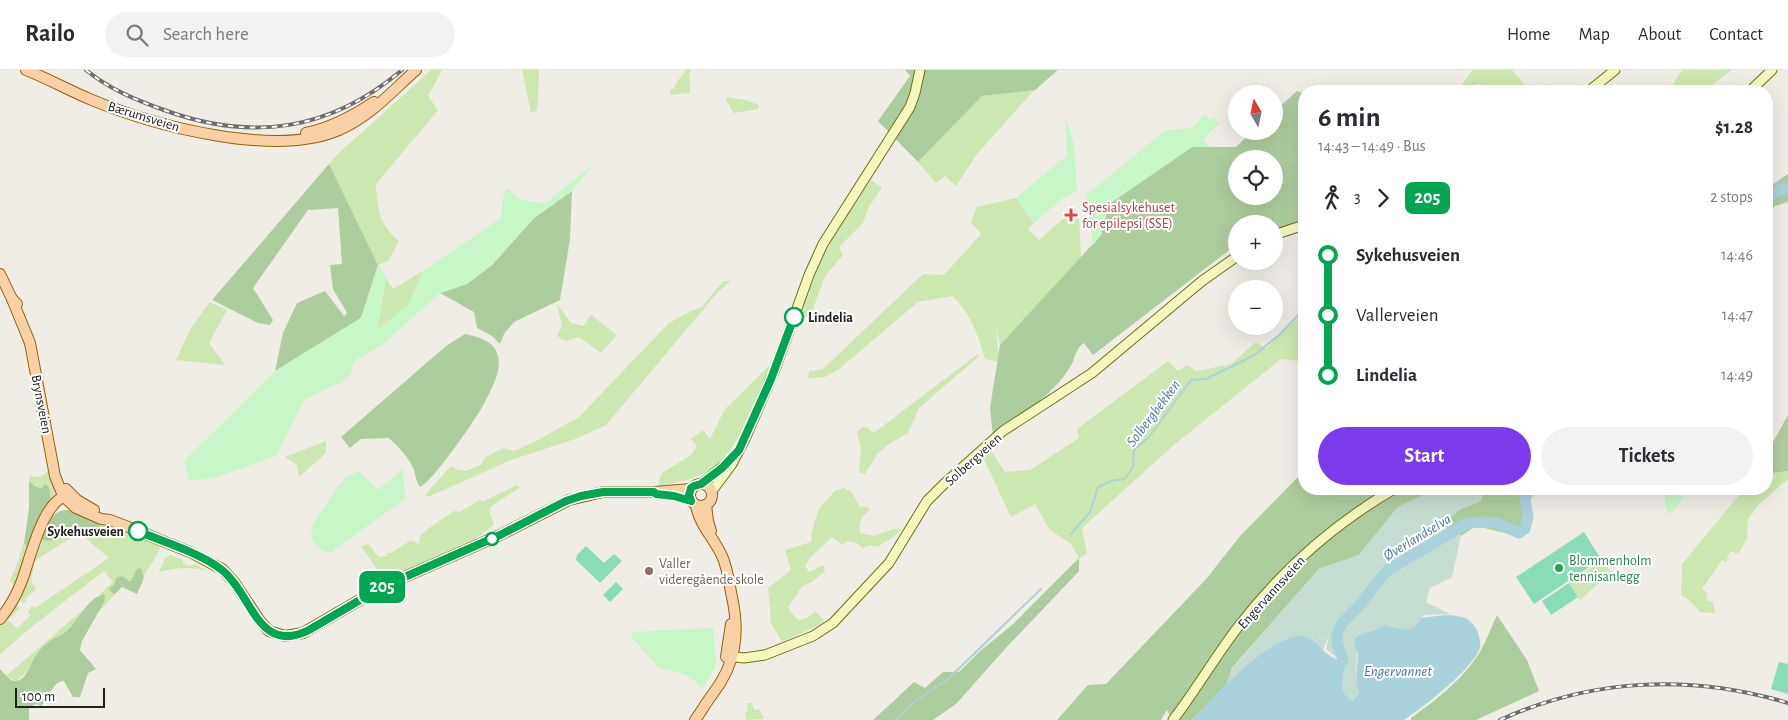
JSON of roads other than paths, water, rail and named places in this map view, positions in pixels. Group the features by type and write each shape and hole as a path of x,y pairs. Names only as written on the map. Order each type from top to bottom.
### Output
{"main road":[{"name":"Bærumsveien","path":"26,70 92,100 148,119 201,132 256,140 321,130 360,111 413,73"},
{"path":"698,504 712,499 712,491 732,464 745,439 773,375 815,260 840,215 910,107 920,70"},
{"path":"1597,85 1615,70"},
{"path":"1756,85 1772,70"},
{"path":"1283,232 1298,227"},
{"name":"Solbergveien","path":"729,657 753,658 764,655 813,636 833,624 889,564 927,501 945,483 1004,431 1092,373 1196,286 1228,263"},
{"name":"Brynsveien","path":"0,274 29,339 55,469 68,498 83,504 110,520 214,564 231,578 265,628 278,635 291,636 309,630 382,587 500,535 566,501 603,492 654,492 691,488"},
{"path":"695,720 712,695 729,657 732,598 724,560 712,538 707,518 698,504 689,495 691,488 701,484 736,455"},
{"path":"701,484 708,486 712,491"},
{"name":"Brynsveien","path":"654,492 656,494 681,497 698,504"},
{"name":"Engervannsveien","path":"1173,720 1239,626 1275,584 1294,564 1336,528 1385,495"},
{"path":"0,620 18,592 45,517 57,500 68,498"}],"water":[{"name":"Engervannet","path":"1445,615 1463,617 1471,621 1478,632 1480,648 1475,657 1457,677 1434,698 1404,720 1192,720 1228,682 1260,654 1291,637 1304,636 1311,639 1341,663 1345,668 1342,682 1343,691 1353,701 1359,693 1356,683 1358,654 1354,643 1355,638 1385,625 1409,629 1421,618"}],"waterway":[{"name":"Øverlandselva","path":"1773,193 1788,187"},
{"name":"Solbergbekken","path":"1071,534 1090,512 1098,487 1111,481 1125,479 1133,467 1134,450 1149,437 1191,380 1206,379 1253,356 1278,336 1298,315"},
{"name":"Øverlandselva","path":"1342,662 1343,659 1337,643 1337,634 1342,623 1360,605 1388,570 1468,523 1497,523 1519,533 1525,529 1528,517 1525,499 1527,495"},
{"name":"Solbergbekken","path":"896,720 918,699 947,680 1041,589"}],"railway":[{"path":"86,70 104,83 123,93 164,110 197,120 228,126 259,127 289,125 318,118 347,106 375,91 402,70"},
{"path":"1500,720 1535,706 1570,696 1642,685 1679,685 1715,688 1752,694 1788,703"}],"place":[{"name":"Spesialsykehuset for epilepsi (SSE)","path":"1071,215"},
{"name":"Lindelia","path":"794,317"},
{"name":"Sykehusveien","path":"138,531"},
{"name":"Blommenholm tennisanlegg","path":"1559,568"},
{"name":"Valler videregående skole","path":"649,571"}]}
